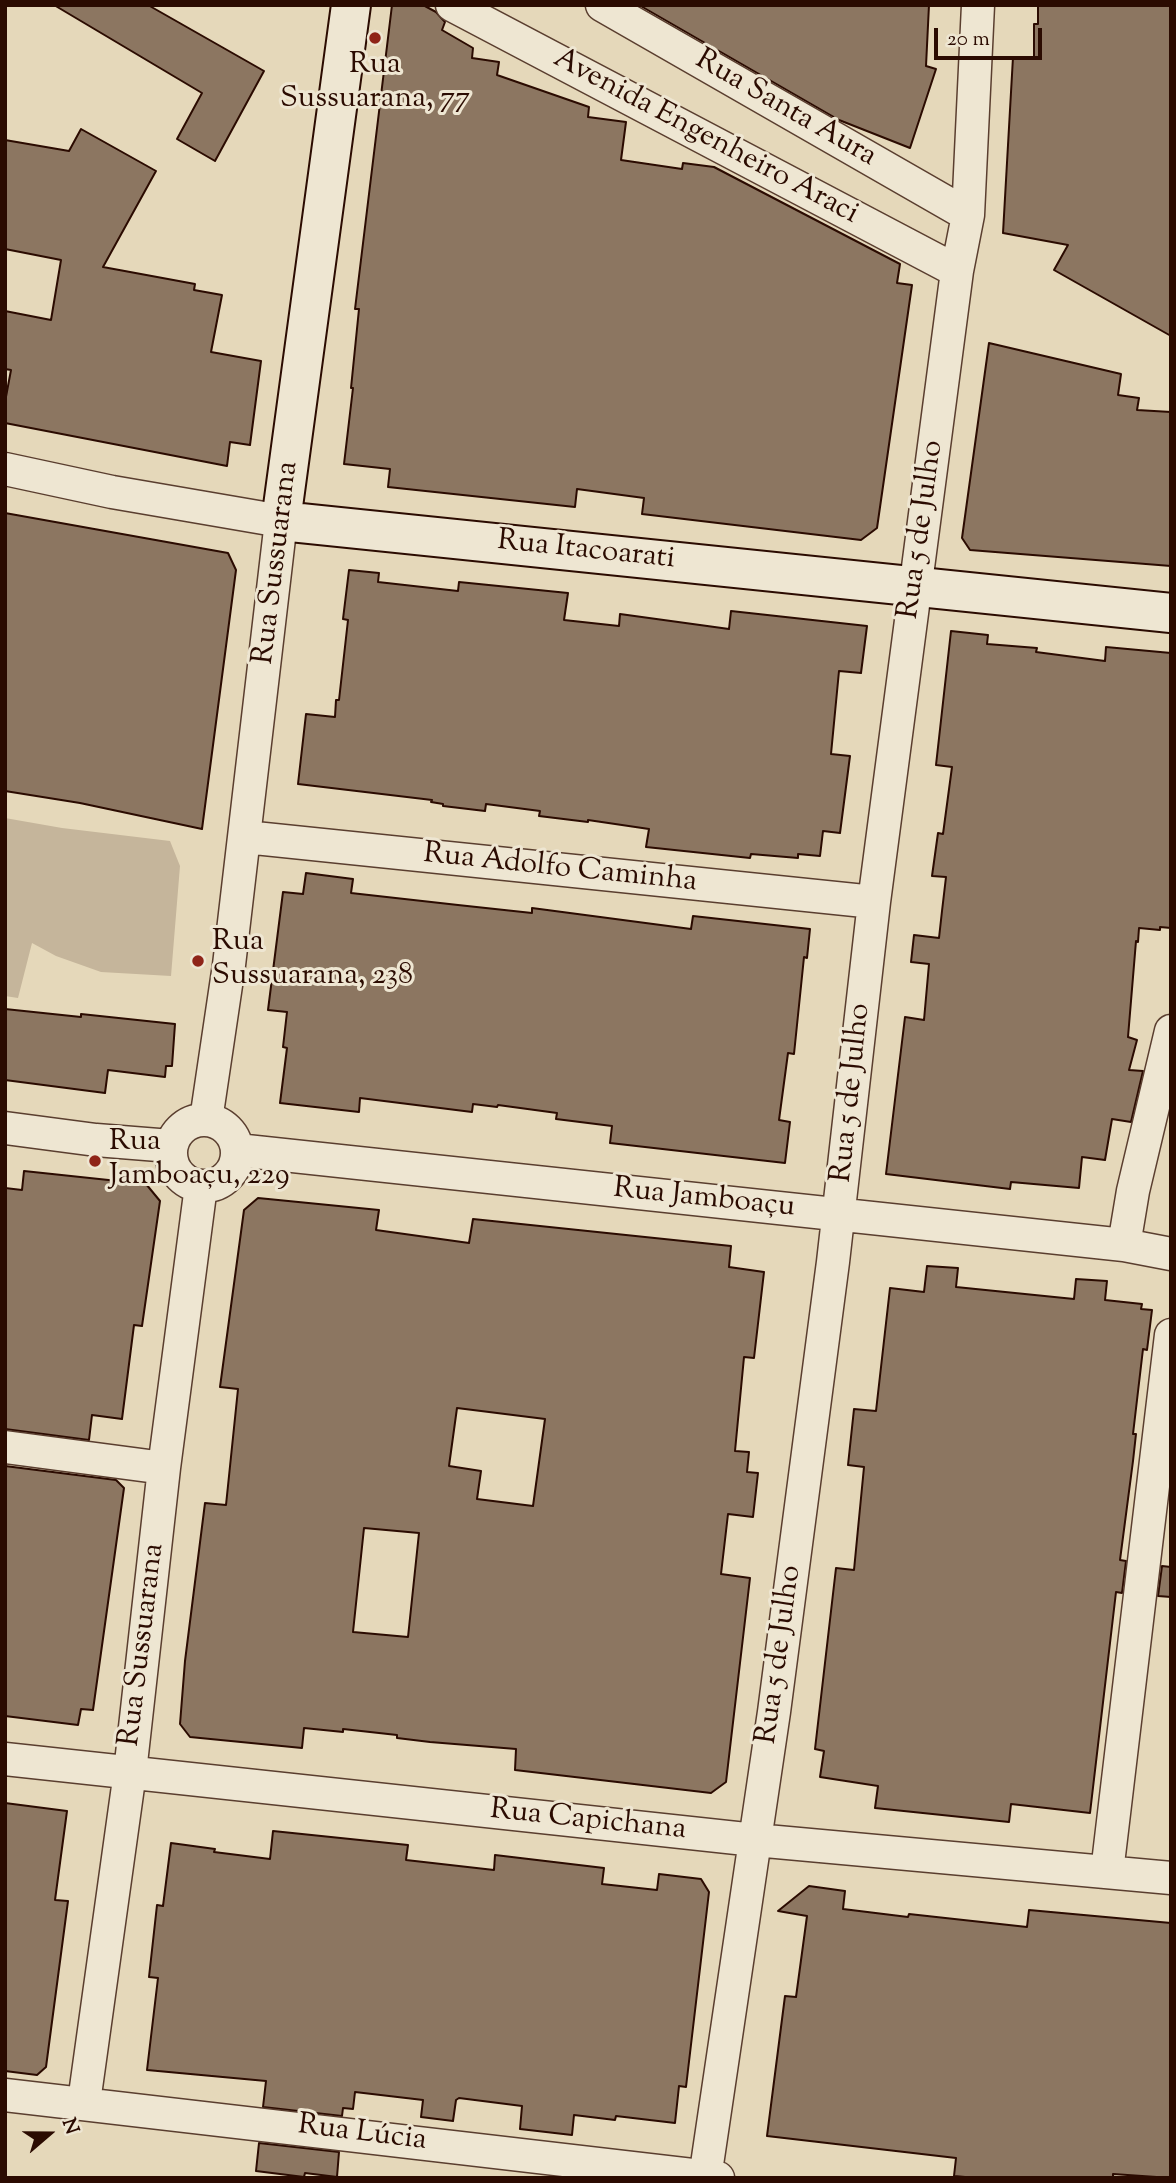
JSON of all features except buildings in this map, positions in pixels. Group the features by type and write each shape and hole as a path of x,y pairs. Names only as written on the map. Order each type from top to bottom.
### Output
{"street":[{"name":"Rua Sussuarana","path":"206,1120 229,965 281,521 351,5"},
{"name":"Avenida Engenheiro Araci","path":"452,5 957,271"},
{"name":"Rua Santa Aura","path":"602,5 968,215"},
{"name":"Rua 5 de Julho","path":"709,2177 839,1214 874,902 957,271 968,215 978,5"},
{"name":"Rua Itacoarati","path":"5,469 112,492 281,521 1171,613"},
{"name":"Rua Adolfo Caminha","path":"245,837 874,902"},
{"path":"1124,1245 1133,1191 1171,1031"},
{"path":"206,1120 230,1132 237,1150 233,1170 226,1177 209,1186 201,1186 184,1179 178,1172 171,1155 171,1146 184,1126 206,1120"},
{"path":"5,1128 96,1140 171,1146"},
{"name":"Rua Jamboaçu","path":"237,1150 1124,1245 1171,1254"},
{"name":"Rua Sussuarana","path":"84,2102 130,1772 164,1468 201,1186"},
{"path":"1107,1872 1171,1335"},
{"path":"5,1447 164,1468"},
{"name":"Rua Capichana","path":"5,1759 755,1840 1171,1878"},
{"name":"Rua Lúcia","path":"5,2095 84,2102 709,2177"}],"shaded area":[{"path":"5,818 170,841 180,866 171,976 101,972 56,956 32,943 18,998 5,996"}],"place":[{"name":"Rua Sussuarana, 77","path":"375,38"},
{"name":"Rua Sussuarana, 238","path":"198,961"},
{"name":"Rua Jamboaçu, 229","path":"95,1161"}]}
